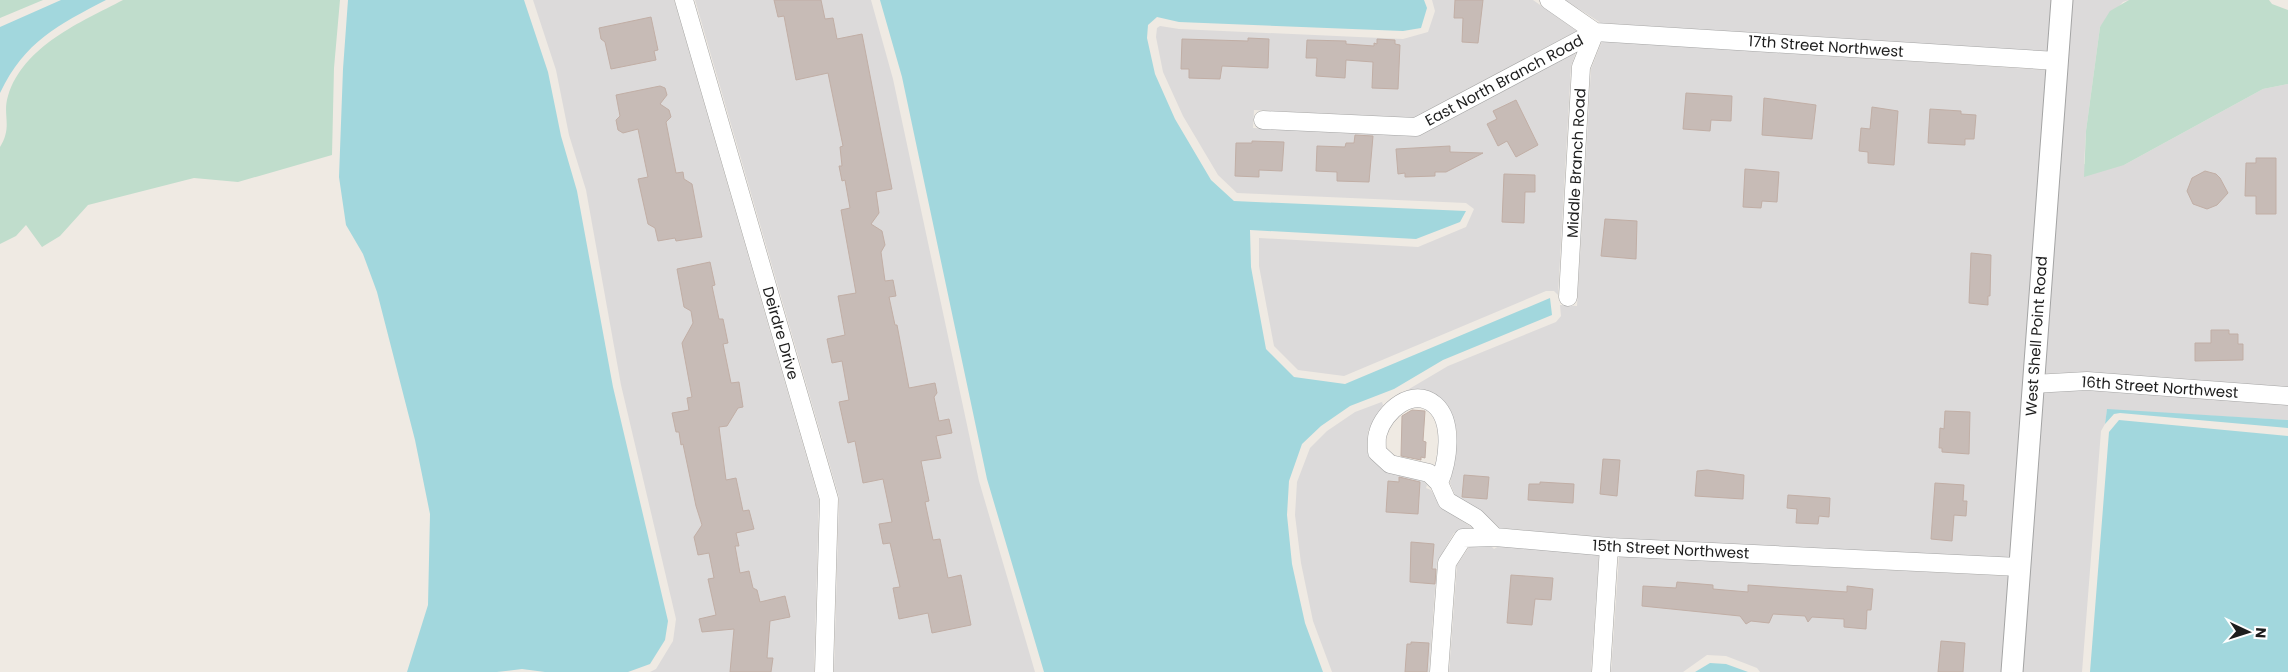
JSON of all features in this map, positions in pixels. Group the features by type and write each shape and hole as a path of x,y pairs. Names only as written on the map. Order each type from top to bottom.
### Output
{"street":[{"name":"Deirdre Drive","path":"684,0 829,499 824,672"},
{"path":"1549,0 1595,32"},
{"name":"West Shell Point Road","path":"2012,672 2062,0"},
{"name":"17th Street Northwest","path":"1595,32 2057,61"},
{"name":"East North Branch Road","path":"1263,120 1416,127 1595,32"},
{"name":"Middle Branch Road","path":"1568,297 1581,67 1595,32"},
{"name":"16th Street Northwest","path":"2032,384 2087,381 2288,396"},
{"path":"1439,483 1446,450 1447,431 1442,414 1435,404 1426,401 1408,400 1396,406 1389,413 1378,432 1377,452 1390,464 1429,473 1439,483 1447,501 1476,518 1495,537"},
{"name":"15th Street Northwest","path":"1440,672 1447,563 1463,538 1495,537 1609,547 2019,567"},
{"path":"1601,672 1609,547"}],"shaded area":[{"path":"533,0 674,0 819,500 814,672 650,672 656,669 673,641 676,619 621,385 586,190 569,135 556,70"},
{"path":"695,0 871,0 893,79 979,481 1035,672 834,672 839,497"},
{"path":"1432,0 1533,0 1577,31 1413,118 1254,110 1253,128 1421,135 1576,52 1571,66 1558,295 1554,291 1546,291 1344,376 1298,370 1274,346 1259,266 1259,238 1418,247 1466,227 1474,209 1466,203 1237,193 1218,175 1183,116 1163,72 1156,37 1157,28 1160,26 1179,29 1403,39 1428,32 1435,11"},
{"path":"1565,0 2052,0 2048,52 1601,23"},
{"path":"2072,0 2129,0 2123,2 2100,27 2086,131 2084,164 2124,165 2263,89 2288,84 2288,387 2087,372 2044,374"},
{"path":"1602,41 2046,70 2010,558 1610,538 1500,528 1481,511 1455,495 1450,483 1456,452 1457,432 1451,412 1439,397 1417,390 1404,392 1448,366 1556,322 1561,316 1560,305 1577,306 1591,69"},
{"path":"2087,390 2288,405 2288,420 2107,410 2105,424 2101,431 2082,672 2022,672 2042,392"},
{"path":"1387,400 1382,402 1383,405 1368,431 1367,451 1370,458 1388,472 1423,481 1427,485 1426,488 1431,490 1442,508 1473,528 1463,529 1454,533 1437,562 1429,672 1332,672 1313,621 1301,563 1295,515 1297,482 1310,448 1327,431 1355,412"},
{"path":"1491,546 1494,549 1499,546 1599,555 1591,672 1449,672 1457,565 1469,547"},
{"path":"1619,556 2009,576 2002,672 1760,672 1757,668 1726,656 1707,655 1683,672 1611,672"}],"green space":[{"path":"0,0 43,0 0,18"},
{"path":"123,0 340,0 334,68 332,155 238,182 194,178 88,205 60,236 42,247 26,225 16,236 0,244 0,147 7,127 6,103 16,78 26,63 55,38 89,17"},
{"path":"2129,0 2269,0 2272,4 2288,10 2288,84 2263,89 2124,165 2084,177 2086,131 2100,27 2110,11"}],"water":[{"path":"61,0 106,0 44,36 20,60 0,93 0,27"},
{"path":"348,0 524,0 548,72 561,136 577,191 613,387 668,621 665,640 650,664 628,672 545,672 522,669 497,672 407,672 428,605 430,514 415,440 377,292 363,254 346,225 339,177"},
{"path":"880,0 1424,0 1427,8 1421,28 1403,31 1179,22 1157,17 1148,25 1147,38 1155,74 1175,119 1211,180 1234,201 1466,211 1460,222 1416,239 1250,230 1251,267 1266,349 1294,377 1345,384 1550,298 1552,315 1443,360 1394,389 1350,406 1321,426 1302,444 1289,481 1287,515 1292,564 1305,623 1323,672 1044,672 987,479 902,77"},
{"path":"2107,409 2288,420 2288,428 2120,413 2114,414 2105,424"},
{"path":"2119,420 2288,436 2288,672 2090,672 2109,432"},
{"path":"1710,663 1726,664 1748,672 1695,672"}],"building":[{"path":"774,0 821,0 825,19 833,18 837,39 862,34 892,189 876,192 879,213 871,224 882,231 885,245 881,252 885,281 893,280 896,296 889,297 895,325 897,325 909,388 935,383 937,393 934,397 939,421 949,419 952,433 936,436 941,458 921,461 929,501 925,502 933,540 940,539 948,578 961,575 971,625 932,633 928,613 899,619 893,588 900,587 890,543 883,544 879,524 892,522 883,479 863,483 855,441 848,443 839,402 849,400 842,361 832,363 827,339 845,335 838,296 856,293 841,210 850,208 845,180 842,181 839,166 842,166 840,147 843,146 828,73 796,80 784,16 778,17"},
{"path":"1455,0 1483,0 1478,43 1462,42 1463,18 1454,18"},
{"path":"651,17 658,50 654,51 656,60 611,69 605,42 601,39 599,28"},
{"path":"1248,38 1269,39 1268,68 1222,66 1220,79 1189,78 1189,69 1181,69 1182,39 1248,41"},
{"path":"1377,39 1395,40 1395,44 1400,45 1398,89 1372,88 1373,62 1346,60 1345,78 1316,76 1317,58 1306,58 1307,40 1346,41 1346,44 1374,46 1374,43 1377,44"},
{"path":"660,86 665,88 667,95 660,104 669,110 671,117 666,122 676,173 683,172 684,179 692,184 702,237 676,241 675,238 658,241 655,228 648,224 638,179 648,177 638,129 623,133 618,130 616,120 620,116 616,95"},
{"path":"1686,93 1732,96 1731,121 1711,120 1710,131 1683,129"},
{"path":"1764,98 1816,105 1812,139 1762,135"},
{"path":"1516,100 1538,145 1516,157 1507,141 1498,146 1487,124 1497,119 1493,111"},
{"path":"1872,107 1898,111 1894,165 1868,163 1868,152 1859,151 1861,128 1870,129"},
{"path":"1930,109 1961,111 1961,114 1976,115 1974,139 1965,139 1965,145 1928,143"},
{"path":"1355,135 1373,136 1369,182 1337,181 1337,172 1316,171 1317,146 1345,147 1346,143 1354,143"},
{"path":"1252,141 1284,142 1282,171 1259,170 1259,177 1235,176 1236,143 1252,143"},
{"path":"1450,146 1450,152 1483,153 1446,172 1435,172 1435,176 1405,177 1405,173 1398,174 1396,149"},
{"path":"2256,158 2276,158 2276,214 2256,214 2256,196 2245,196 2246,163 2256,163"},
{"path":"1745,169 1779,172 1777,202 1762,201 1761,208 1743,207"},
{"path":"2205,171 2216,174 2228,193 2217,205 2207,209 2193,204 2187,191 2192,178"},
{"path":"1504,174 1535,175 1535,192 1525,192 1524,223 1502,222"},
{"path":"1605,219 1637,221 1636,259 1601,256"},
{"path":"1971,253 1991,255 1988,305 1969,303"},
{"path":"710,262 715,285 712,286 719,319 723,319 728,343 723,344 731,383 739,382 743,407 738,408 727,426 719,427 726,480 736,478 743,511 749,510 754,529 736,533 739,546 735,546 740,573 749,571 753,588 757,590 760,602 785,596 790,617 770,621 767,658 773,658 771,672 730,672 734,629 702,632 699,619 716,615 708,579 714,578 709,553 698,555 694,537 702,525 696,506 683,444 681,445 679,432 676,432 672,413 689,410 687,398 692,397 682,343 693,323 691,311 684,307 677,269"},
{"path":"2211,330 2229,330 2229,334 2238,334 2238,344 2243,344 2243,360 2195,361 2195,343 2211,343"},
{"path":"1412,410 1425,411 1423,441 1426,442 1425,458 1421,457 1421,460 1401,456 1402,416"},
{"path":"1945,411 1970,412 1969,454 1942,452 1942,448 1939,448 1940,428 1944,429"},
{"path":"1603,459 1620,460 1617,496 1600,494"},
{"path":"1707,470 1744,475 1743,499 1695,496 1697,471"},
{"path":"1464,475 1489,477 1487,499 1462,497"},
{"path":"1399,477 1420,482 1418,514 1386,512 1388,481 1399,482"},
{"path":"1540,482 1574,484 1573,503 1528,500 1529,484 1540,484"},
{"path":"1935,483 1964,485 1963,501 1967,501 1966,516 1954,515 1952,541 1931,539"},
{"path":"1788,495 1830,498 1829,517 1819,516 1818,524 1796,523 1797,509 1787,508"},
{"path":"1411,542 1434,544 1432,569 1436,569 1435,584 1410,582"},
{"path":"1511,575 1553,578 1551,600 1535,599 1532,625 1507,623"},
{"path":"1677,582 1713,585 1713,589 1748,592 1748,585 1847,592 1847,586 1873,589 1871,610 1867,610 1866,629 1844,627 1844,619 1812,617 1808,622 1805,616 1773,614 1769,623 1751,621 1746,624 1740,616 1642,606 1643,586 1676,588"},
{"path":"1941,641 1965,643 1963,672 1938,672"},
{"path":"1411,642 1429,643 1427,672 1405,672 1407,644 1411,644"}]}
